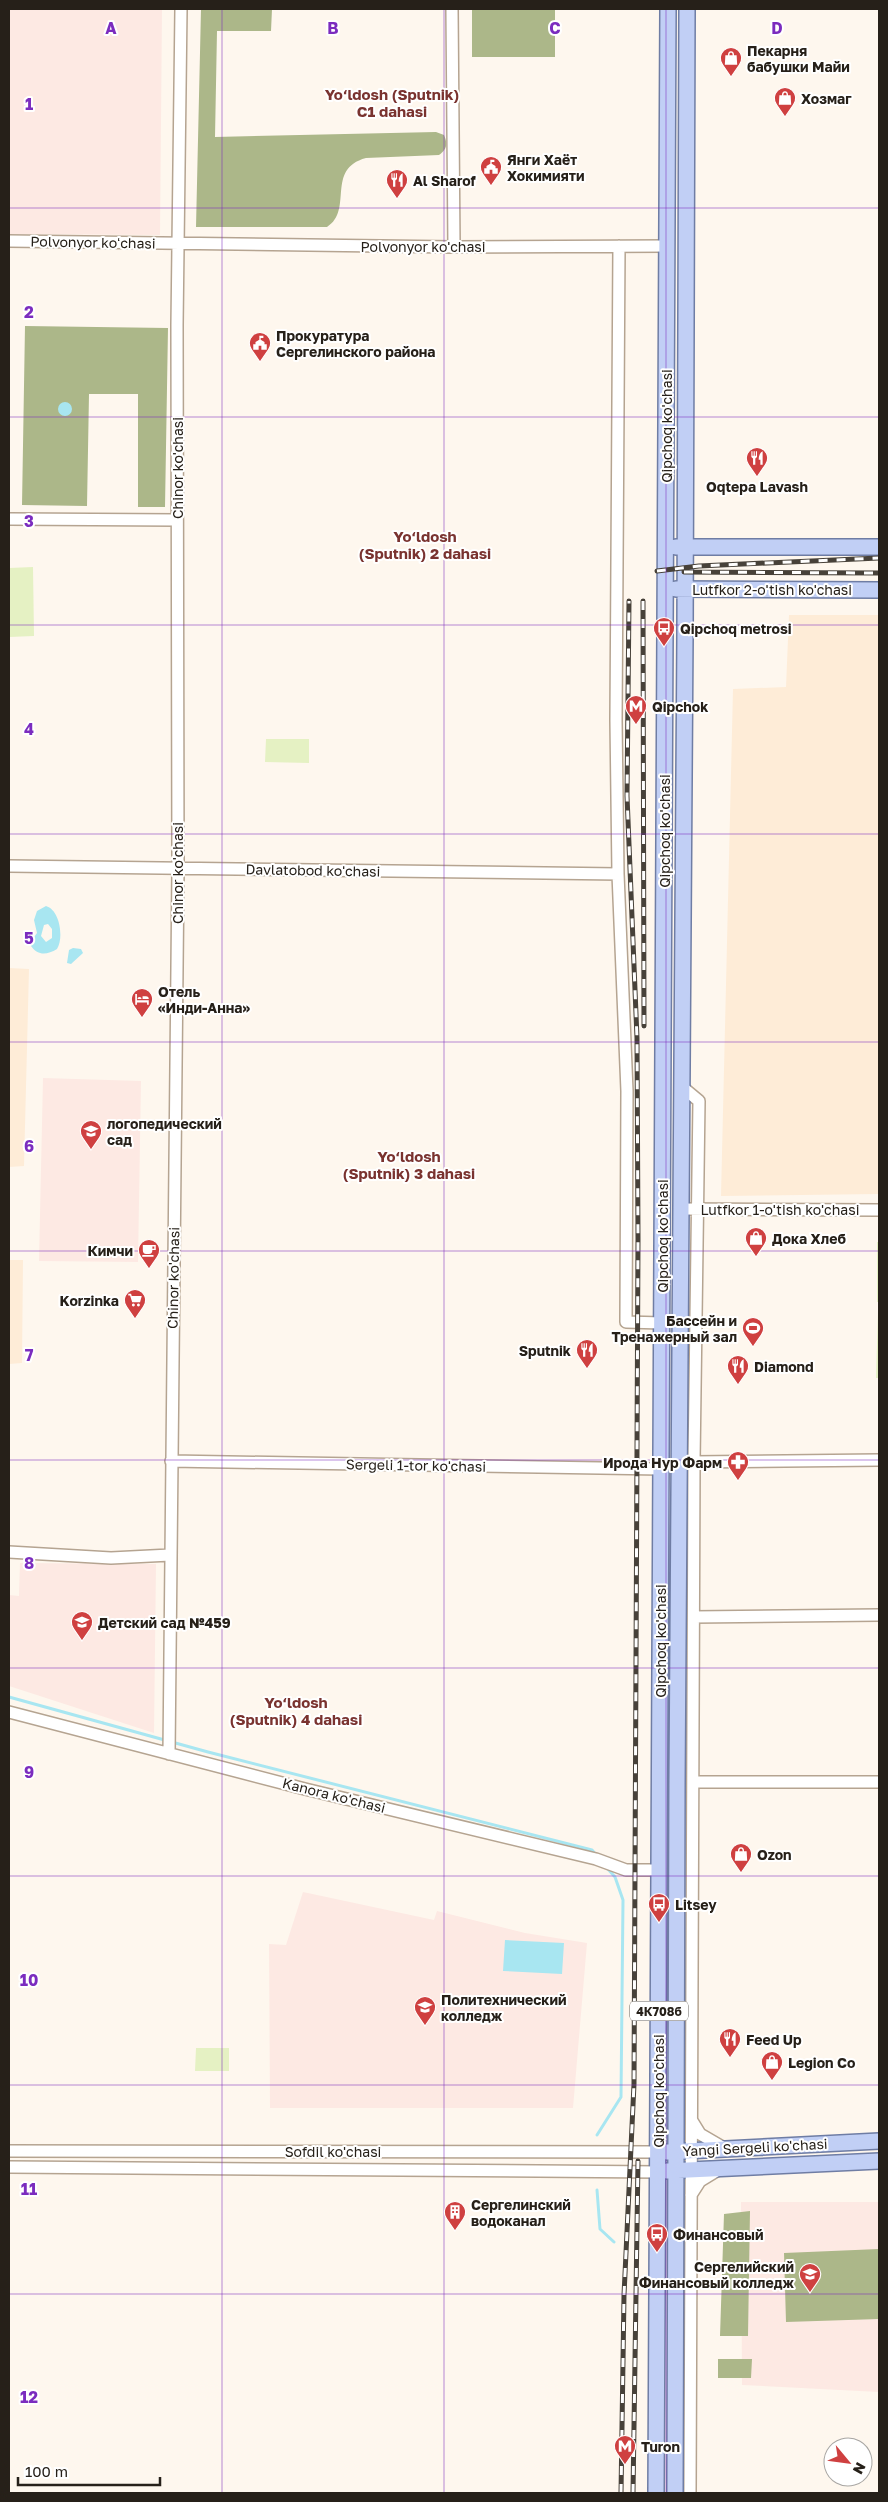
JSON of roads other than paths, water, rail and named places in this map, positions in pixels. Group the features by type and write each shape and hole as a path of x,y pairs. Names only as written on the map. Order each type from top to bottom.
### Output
{"main road":[{"name":"Qipchoq ko'chasi","path":"656,2493 668,9"},
{"name":"Qipchoq ko'chasi","path":"675,2493 676,2399 684,2170 677,1783 687,9"},
{"path":"667,270 685,270"},
{"path":"666,547 879,547"},
{"name":"Lutfkor 2-o'tish ko'chasi","path":"666,589 879,590"},
{"path":"664,783 683,782"},
{"path":"663,1086 681,1086"},
{"path":"662,1360 680,1360"},
{"path":"659,1912 678,1911"},
{"name":"Yangi Sergeli ko'chasi","path":"658,2152 879,2141"},
{"name":"Yangi Sergeli ko'chasi","path":"658,2152 684,2170"},
{"name":"Yangi Sergeli ko'chasi","path":"658,2172 879,2161"},
{"path":"656,2400 676,2399"}],"street":[{"name":"Chinor ko'chasi","path":"169,1745 178,868 177,520 181,9"},
{"path":"452,9 454,247"},
{"name":"Polvonyor koʻchasi","path":"9,241 178,243"},
{"name":"Polvonyor ko'chasi","path":"178,243 454,247 667,246"},
{"path":"619,246 618,874 627,1091 626,1322 662,1323"},
{"path":"9,519 177,520"},
{"name":"Davlatobod ko'chasi","path":"9,866 618,874"},
{"name":"Qipchoq ko'chasi","path":"681,1086 699,1101 694,1462 692,2119 684,2151"},
{"name":"Lutfkor 1-o'tish ko'chasi","path":"681,1209 879,1210"},
{"path":"694,1462 879,1460"},
{"name":"Sergeli 1-tor ko'chasi","path":"171,1461 661,1469"},
{"path":"9,1552 111,1558 170,1555"},
{"path":"694,1618 879,1615"},
{"name":"Kanora ko'chasi","path":"9,1712 169,1745 601,1861 626,1870 659,1870"},
{"path":"693,1782 879,1782"},
{"path":"692,2119 700,2134 725,2149"},
{"name":"Sofdil ko'chasi","path":"9,2151 658,2152"},
{"path":"293,2151 294,2169"},
{"path":"610,2152 611,2171"},
{"name":"Sofdil ko'chasi","path":"9,2167 658,2172"},
{"path":"691,2195 706,2176 725,2168"},
{"name":"Qipchoq ko'chasi","path":"684,2170 691,2195 690,2493"}],"water":[{"path":"65,402 70,404 72,409 70,414 65,416 60,414 58,409 60,404"},
{"path":"46,906 51,909 57,918 60,932 57,949 43,954 37,952 31,946 32,940 37,933 34,920 37,911","holes":["48,924 52,929 52,938 46,942 41,936 44,925"]},
{"path":"73,948 81,949 83,953 71,964 67,963 69,950"},
{"path":"505,1940 564,1943 562,1974 503,1971"}],"waterway":[{"path":"9,1697 208,1752 592,1850 596,1855"},
{"path":"597,2135 621,2097 623,1900 615,1877 607,1868"},
{"path":"597,2190 600,2229 614,2242"}],"railway":[{"path":"657,571 699,566 879,558"},
{"path":"684,572 879,573"},
{"path":"621,2493 624,2295 634,2084 638,1239 637,1038 627,796 629,601"},
{"path":"643,601 644,1026"},
{"path":"633,2493 638,2161"}],"place":[{"name":"Пекарня бабушки Майи","path":"731,77"},
{"name":"Хозмаг","path":"785,117"},
{"name":"Янги Хаёт Хокимияти","path":"491,186"},
{"name":"Al Sharof","path":"397,199"},
{"name":"Прокуратура Сергелинского района","path":"260,362"},
{"name":"Oqtepa Lavash","path":"757,477"},
{"name":"Qipchoq metrosi","path":"664,647"},
{"name":"Qipchok","path":"636,725"},
{"name":"Отель «Инди-Анна»","path":"142,1018"},
{"name":"логопедический сад","path":"91,1150"},
{"name":"Дока Хлеб","path":"756,1257"},
{"name":"Кимчи","path":"149,1269"},
{"name":"Korzinka","path":"135,1319"},
{"name":"Бассейн и Тренажерный зал","path":"753,1347"},
{"name":"Sputnik","path":"587,1369"},
{"name":"Diamond","path":"738,1385"},
{"name":"Ирода Нур Фарм","path":"738,1481"},
{"name":"Детский сад №459","path":"82,1641"},
{"name":"Ozon","path":"741,1873"},
{"name":"Litsey","path":"659,1923"},
{"name":"Политехнический колледж","path":"425,2026"},
{"name":"Feed Up","path":"730,2058"},
{"name":"Legion Co","path":"772,2081"},
{"name":"Сергелинский водоканал","path":"455,2231"},
{"name":"Финансовый","path":"657,2253"},
{"name":"Сергелийский Финансовый колледж","path":"810,2293"},
{"name":"Turon","path":"625,2465"}],"district":[{"name":"Yo‘ldosh (Sputnik) C1 dahasi","path":"392,102"},
{"name":"Yo‘ldosh (Sputnik) 2 dahasi","path":"425,544"},
{"name":"Yo‘ldosh (Sputnik) 3 dahasi","path":"409,1164"},
{"name":"Yo‘ldosh (Sputnik) 4 dahasi","path":"296,1710"}]}
